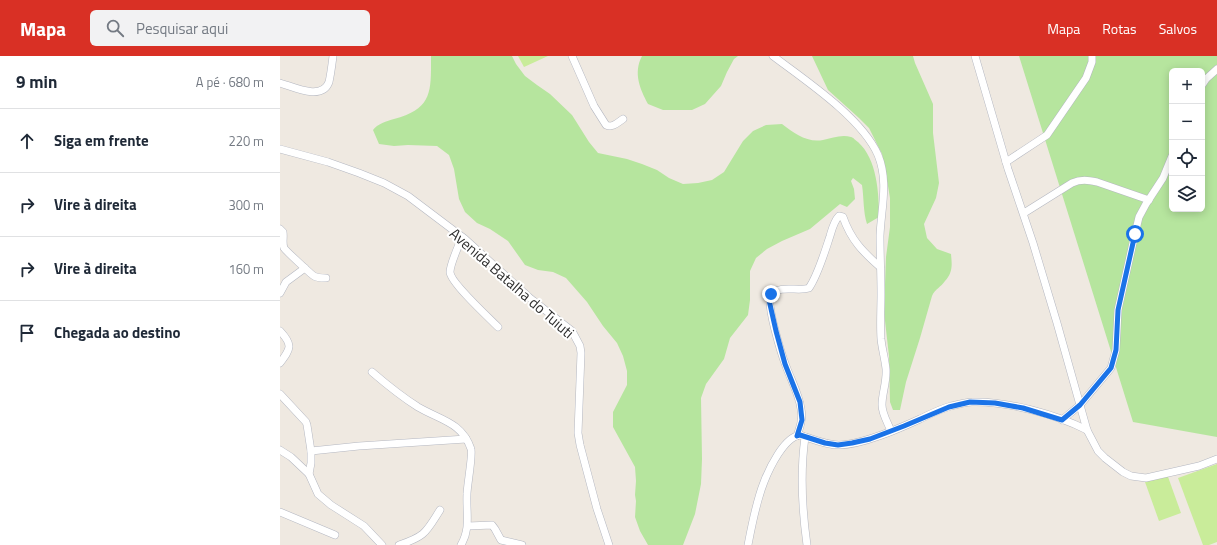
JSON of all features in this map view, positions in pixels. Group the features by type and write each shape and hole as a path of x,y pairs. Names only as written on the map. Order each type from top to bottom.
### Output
{"street":[{"path":"280,83 311,92 323,90 328,82 333,56"},
{"path":"572,56 592,100 606,125 612,126 623,120"},
{"path":"773,56 808,81 838,106 860,128 871,142 878,155 882,171 884,195 880,233 880,267 881,339 886,378 882,405 883,412 891,431"},
{"path":"975,56 1006,162 1024,213 1055,316 1087,430 1098,451 1124,472 1132,476 1146,478 1199,466 1217,460"},
{"path":"1006,162 1048,135 1086,78 1092,62 1092,56"},
{"path":"1205,80 1217,69"},
{"name":"Avenida Batalha do Tuiuti","path":"280,148 328,162 384,183 408,196 478,249 531,299 572,331 578,340 581,353 578,419 580,445 597,509 609,545"},
{"path":"1062,420 1080,405 1111,368 1116,350 1118,310 1122,288 1139,218 1148,200 1163,178 1169,163"},
{"path":"1024,213 1079,180 1097,182 1148,200"},
{"path":"797,436 802,420 800,402 785,364 770,311 769,300 771,294 777,291 793,288 809,288 814,279 833,226 839,216 843,217 852,237 863,252 880,267"},
{"path":"280,229 283,232 284,248 305,268 309,274 326,278"},
{"path":"462,237 450,274 458,285 498,327"},
{"path":"280,293 286,282 305,268"},
{"path":"280,331 287,338 289,346 286,355 280,363"},
{"path":"372,372 419,407 453,424 461,431 472,450 467,497 468,526 461,545"},
{"path":"1075,389 1092,390"},
{"path":"280,394 306,422 311,452 309,474"},
{"path":"748,545 755,511 764,482 783,447 793,437 805,436 825,443 838,445 870,439 949,407 970,402 995,403 1023,408 1070,422 1087,430"},
{"path":"805,436 801,474 807,545"},
{"path":"311,452 359,446 466,439"},
{"path":"280,450 291,457 309,474 318,494 331,505 364,526 382,545"},
{"path":"399,545 423,535 440,510"},
{"path":"280,512 335,535"},
{"path":"468,526 492,525 501,540 522,545"}],"green space":[{"path":"431,56 512,56 525,76 550,94 572,115 589,142 598,153 627,159 642,164 683,184 712,180 724,172 743,141 753,131 766,125 782,124 806,139 817,141 841,136 852,137 864,149 869,158 876,177 879,217 867,224 862,185 853,178 851,181 855,199 847,207 840,204 810,229 767,249 756,258 750,271 750,300 748,315 730,338 724,359 706,384 701,398 701,484 695,514 683,545 648,545 640,531 635,517 635,467 613,427 613,412 627,385 627,371 623,356 617,343 603,326 587,302 566,278 553,272 538,270 525,265 508,241 490,229 477,223 465,212 459,199 454,169 449,155 437,146 394,146 379,144 373,130 377,126 407,115 423,104 430,89"},
{"path":"518,56 548,56 524,67"},
{"path":"642,56 738,56 734,59 721,86 705,104 692,110 663,110 648,104 642,93 638,69"},
{"path":"812,56 913,56 933,104 933,133 939,183 936,198 924,224 927,238 937,249 951,254 952,262 948,278 932,296 906,382 900,410 893,410 890,402 889,356 884,312 886,257 890,227 890,198 882,154 869,128 828,90"},
{"path":"1019,56 1217,56 1217,437 1133,422"},
{"path":"1217,464 1217,542 1209,545 1203,545 1178,478"},
{"path":"1167,474 1181,513 1159,521 1145,482"}],"route":[{"path":"771,294 769,300 770,311 785,364 802,411 802,420 797,436 800,435 825,443 838,445 852,443 870,439 949,407 970,402 995,403 1023,408 1062,420 1080,405 1111,368 1116,350 1116,323 1118,310 1135,234"}]}
